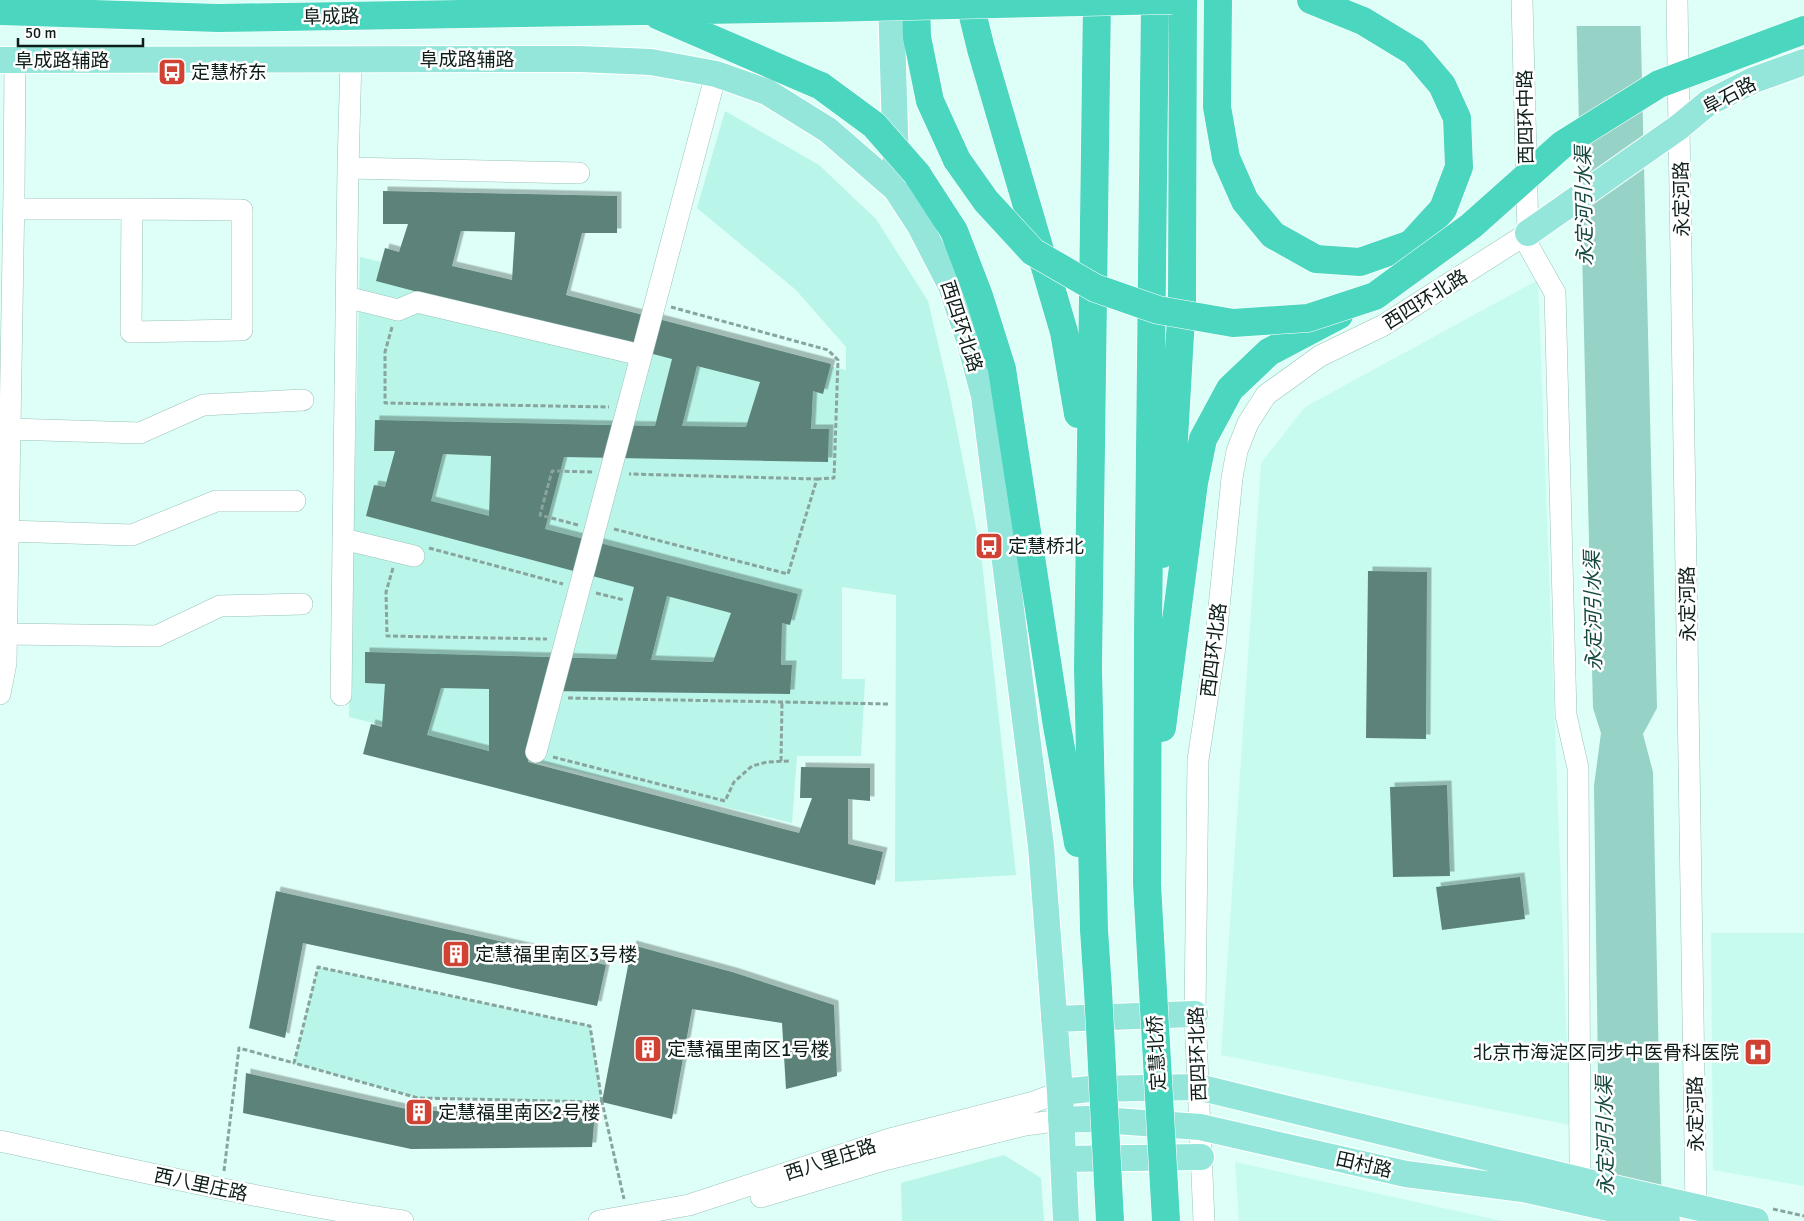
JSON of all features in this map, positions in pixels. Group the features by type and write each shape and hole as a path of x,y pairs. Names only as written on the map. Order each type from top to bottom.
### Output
{"highway":[{"path":"916,0 917,37 930,101 957,160 986,200 1033,252 1095,288 1158,310 1233,323 1308,318 1375,296"},
{"path":"969,0 981,49 1064,332 1090,478"},
{"path":"1097,0 1088,668 1094,930 1110,1221"},
{"path":"1147,839 1155,0"},
{"name":"阜成路","path":"0,10 218,18 651,12 1172,0"},
{"path":"1148,632 1170,509 1182,300 1183,0"},
{"path":"1218,0 1217,107 1226,158 1245,200 1273,235 1316,258 1360,262 1411,244 1443,208 1458,167 1457,118 1442,85 1414,52 1363,21 1311,0"},
{"path":"651,12 821,86 874,125 907,182 954,231 979,296 1002,369 1057,726 1094,930"},
{"path":"1147,839 1194,483 1202,439 1230,389 1268,352 1375,296 1471,226 1563,144 1659,84 1804,30"},
{"name":"定慧北桥","path":"1147,839 1147,884 1166,1221"}],"main road":[{"path":"891,0 907,182"},
{"name":"阜成路辅路","path":"7,60 580,59 651,62 716,74 767,92 907,182"},
{"name":"阜石路","path":"1670,133 1708,103 1754,80 1804,62"},
{"path":"1525,235 1670,133"},
{"name":"西四环北路","path":"907,182 920,226 952,286 984,396 1041,846 1060,1092 1066,1221"},
{"path":"1054,1019 1195,1014"},
{"name":"田村路","path":"1060,1092 1090,1088 1198,1088 1588,1184 1682,1211 1756,1221"},
{"name":"田村路","path":"1061,1120 1087,1119 1200,1127 1406,1174 1523,1189 1588,1184"},
{"path":"1063,1159 1201,1157"}],"street":[{"name":"西四环中路","path":"1522,0 1525,235"},
{"name":"永定河路","path":"1677,0 1670,133 1682,1211"},
{"path":"341,695 351,59"},
{"path":"0,694 6,664 14,209 7,60"},
{"path":"536,752 716,74"},
{"path":"348,168 579,173"},
{"path":"14,209 132,209 242,210 242,330 131,332 132,209"},
{"name":"西四环北路","path":"1204,1221 1195,1014 1198,760 1215,647 1232,478 1237,451 1248,423 1266,395 1320,356 1384,325 1525,235"},
{"path":"1525,235 1555,293 1566,715 1578,768 1588,1184"},
{"path":"346,297 398,310 417,302 641,355"},
{"path":"10,429 140,433 203,405 303,400"},
{"path":"8,531 132,536 216,501 294,501"},
{"path":"343,539 413,552"},
{"path":"6,634 157,636 220,606 302,604"},
{"name":"西八里庄路","path":"599,1221 690,1206 890,1139 1034,1102 1060,1092"},
{"name":"西八里庄路","path":"667,1221 730,1206 884,1160 1025,1125 1061,1120"},
{"name":"西八里庄路","path":"0,1141 222,1189 403,1221"},
{"name":"西八里庄路","path":"0,1152 334,1221"}],"path":[{"path":"655,302 828,350 838,360 834,478 552,471 540,515 788,574 817,479"},
{"path":"398,310 385,352 385,402 627,407"},
{"path":"566,639 387,636 386,592 413,552 579,588 624,600"},
{"path":"550,697 888,704"},
{"path":"781,761 782,702"},
{"path":"536,752 725,801 734,782 752,766 766,762 790,761"},
{"path":"294,1063 318,967 590,1026 602,1102 628,1216"},
{"path":"222,1189 239,1048 418,1098 602,1102"}],"shaded area":[{"path":"725,111 819,165 876,219 928,301 950,395 981,553 1016,875 895,882 896,595 842,587 842,679 865,679 861,756 797,756 792,823 349,717 360,257 846,370 846,347 796,290 697,208"},
{"path":"1538,280 1570,1125 1221,1055 1261,463 1305,407"},
{"name":"北京市海淀区同步中医骨科医院","path":"1711,933 1804,933 1804,1186 1713,1170"},
{"path":"318,967 590,1026 602,1102 418,1098 294,1063"},
{"path":"1004,1155 1041,1178 1044,1221 902,1221 901,1183"},
{"path":"1235,1162 1502,1221 1239,1221"}],"water":[{"name":"永定河引水渠","path":"1576,0 1640,0 1657,708 1643,734 1653,772 1662,1221 1600,1221 1594,786 1601,733 1593,708"}],"pier":[{"path":"1574,0 1643,0 1643,26 1574,26"}],"building":[{"path":"383,191 617,196 617,233 582,233 566,295 831,364 823,394 813,391 811,429 829,429 828,462 564,457 545,529 798,594 790,625 782,623 781,665 792,665 790,694 547,691 528,762 799,833 812,798 800,798 801,767 870,768 870,801 848,799 848,844 883,852 875,885 363,754 371,724 382,727 385,684 365,683 365,652 616,659 634,587 366,516 374,485 385,487 395,451 374,451 375,420 655,426 672,359 376,281 385,248 399,252 408,224 383,224","holes":["461,231 515,232 512,280 452,266","697,366 760,382 746,427 682,426","443,454 491,456 489,516 431,501","667,596 731,613 713,662 651,660","441,688 489,689 489,751 427,735"]},
{"path":"1368,571 1427,572 1426,739 1366,738"},
{"path":"1447,785 1450,876 1393,877 1390,787"},
{"path":"1520,877 1525,919 1442,930 1436,887"},
{"name":"定慧福里南区3号楼","path":"276,891 606,965 597,1006 303,943 285,1038 249,1028"},
{"name":"定慧福里南区1号楼","path":"632,945 732,972 834,1005 837,1076 786,1089 782,1023 692,1009 672,1119 602,1102"},
{"name":"定慧福里南区2号楼","path":"246,1073 415,1111 595,1111 592,1147 411,1149 243,1113"}],"place":[{"name":"定慧桥东","path":"172,72"},
{"name":"定慧桥北","path":"989,546"},
{"name":"定慧福里南区3号楼","path":"456,954"},
{"name":"定慧福里南区1号楼","path":"648,1049"},
{"name":"北京市海淀区同步中医骨科医院","path":"1758,1052"},
{"name":"定慧福里南区2号楼","path":"419,1112"}]}
